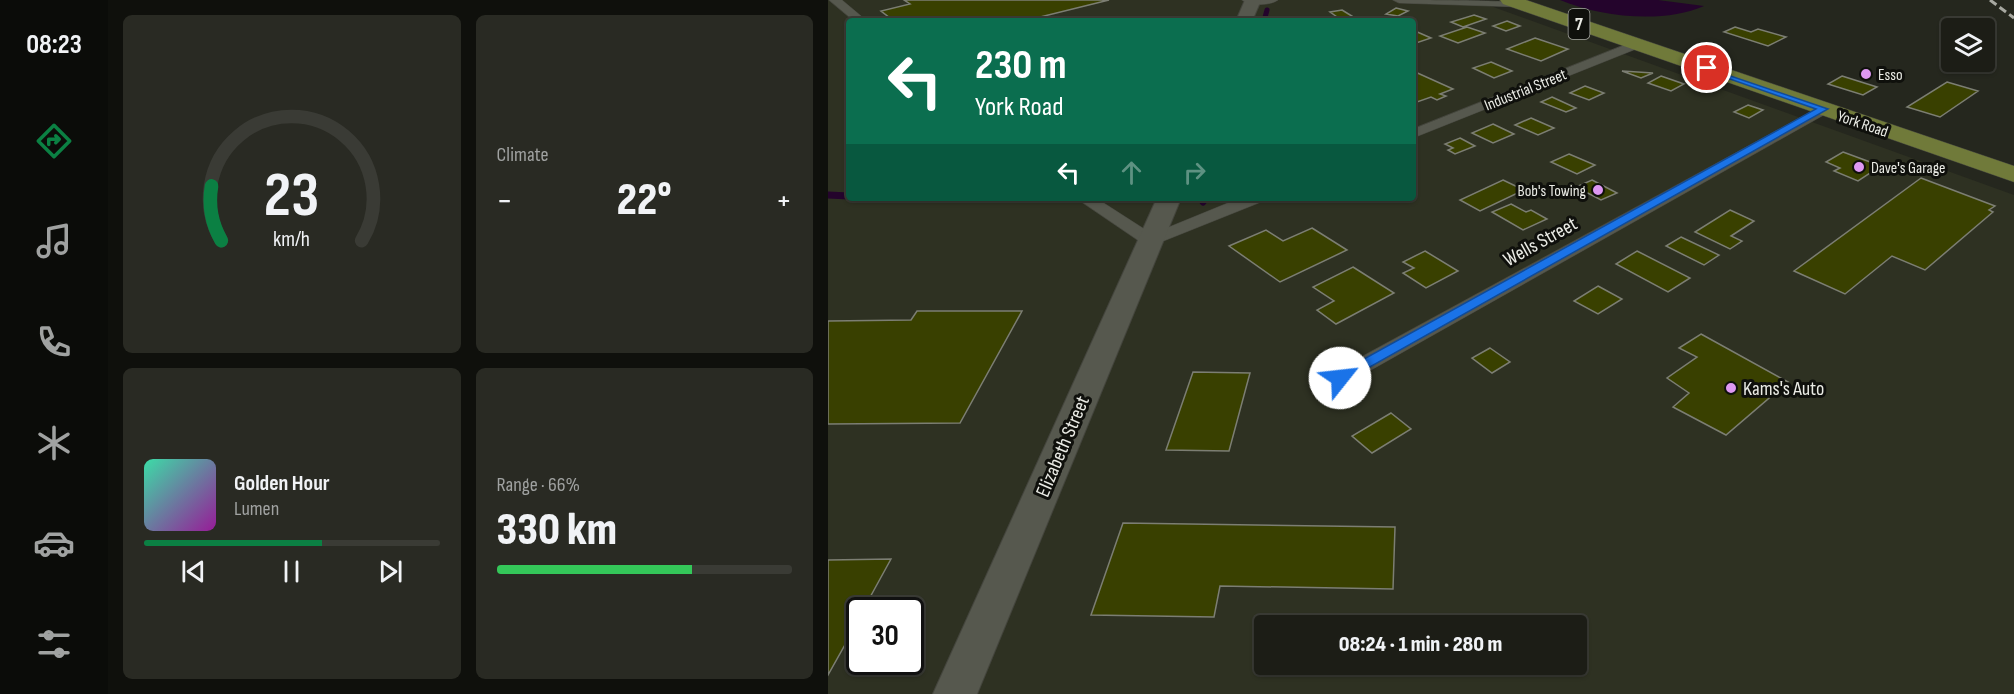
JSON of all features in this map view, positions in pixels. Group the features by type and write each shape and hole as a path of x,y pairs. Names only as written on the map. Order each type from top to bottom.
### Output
{"main road":[{"name":"York Road","path":"1515,2 2014,174"}],"street":[{"path":"835,0 857,18"},
{"path":"1248,0 1272,0"},
{"path":"1245,18 1253,0"},
{"path":"1399,0 1515,2"},
{"name":"Industrial Street","path":"1416,133 1636,44"},
{"name":"Wells Street","path":"1340,378 1824,109"},
{"path":"1089,201 1151,241 1248,201"},
{"name":"Elizabeth Street","path":"955,694 1168,201"}],"shaded area":[{"path":"828,0 1474,0 2014,195 2014,694 828,694"},
{"path":"1560,0 1658,0 1704,6 1670,15 1632,16 1594,11"}],"building":[{"path":"904,0 1109,0 1036,18 890,18 881,11 910,4"},
{"path":"1396,8 1408,11 1398,16 1386,14"},
{"path":"1342,10 1355,18 1339,18 1330,12"},
{"path":"1474,15 1486,19 1463,27 1451,22"},
{"path":"1507,21 1520,26 1506,31 1493,26"},
{"path":"1467,27 1485,33 1458,43 1440,36"},
{"path":"1735,27 1751,32 1758,29 1786,37 1768,46 1724,32"},
{"path":"1416,31 1431,38 1416,43"},
{"path":"1535,38 1568,49 1541,61 1507,49"},
{"path":"1491,62 1512,71 1494,78 1473,68"},
{"path":"1622,71 1653,73 1641,78"},
{"path":"1416,72 1453,89 1440,94 1446,96 1437,100 1431,97 1417,102"},
{"path":"1661,76 1684,84 1671,91 1648,83"},
{"path":"1842,76 1877,87 1863,95 1828,84"},
{"path":"1947,82 1978,91 1940,117 1907,107"},
{"path":"1585,86 1604,93 1589,100 1570,93"},
{"path":"1552,97 1576,108 1566,112 1541,102"},
{"path":"1748,105 1763,110 1749,118 1734,112"},
{"path":"1531,118 1554,128 1538,135 1515,125"},
{"path":"1493,124 1514,134 1493,143 1472,133"},
{"path":"1460,138 1475,146 1455,154 1448,150 1453,148 1445,144"},
{"name":"Dave's Garage","path":"1843,152 1881,166 1858,181 1834,171 1840,168 1826,162"},
{"path":"1569,154 1595,165 1577,174 1551,162"},
{"path":"1921,178 1995,206 1989,210 1993,212 1925,270 1892,256 1845,294 1794,271"},
{"path":"1503,180 1524,190 1480,211 1460,200"},
{"path":"1592,180 1617,193 1601,200 1576,187"},
{"path":"1511,204 1526,212 1531,210 1547,219 1523,230 1492,212"},
{"path":"1730,210 1754,221 1731,236 1742,241 1730,249 1695,232"},
{"path":"1312,228 1347,250 1280,282 1229,246 1266,230 1283,241"},
{"path":"1681,237 1719,255 1704,265 1666,246"},
{"path":"1425,251 1458,271 1426,288 1403,273 1414,268 1403,262"},
{"path":"1637,251 1690,278 1668,292 1616,264"},
{"path":"1353,267 1394,293 1336,324 1317,310 1334,301 1313,287"},
{"path":"1598,286 1622,299 1598,314 1574,301"},
{"path":"917,311 1022,311 960,423 828,424 828,321 911,320"},
{"name":"Kams's Auto","path":"1701,334 1788,382 1726,435 1673,407 1689,393 1667,378 1697,357 1679,348"},
{"path":"1490,348 1510,362 1492,373 1472,358"},
{"path":"1193,372 1250,373 1229,451 1166,450"},
{"path":"1391,413 1411,429 1372,453 1352,436"},
{"path":"1123,523 1395,527 1393,589 1220,586 1214,617 1091,615"},
{"path":"891,559 870,597 846,597 846,643 828,675 828,560"}],"waterway":[{"path":"1265,18 1267,10"},
{"path":"828,195 846,196"}],"railway":[{"path":"1990,0 2014,18"}],"place":[{"name":"Esso","path":"1866,74"},
{"name":"Dave's Garage","path":"1859,167"},
{"name":"Bob's Towing","path":"1598,190"},
{"name":"Kams's Auto","path":"1731,388"}],"route":[{"path":"1340,378 1824,109 1707,68"}]}
